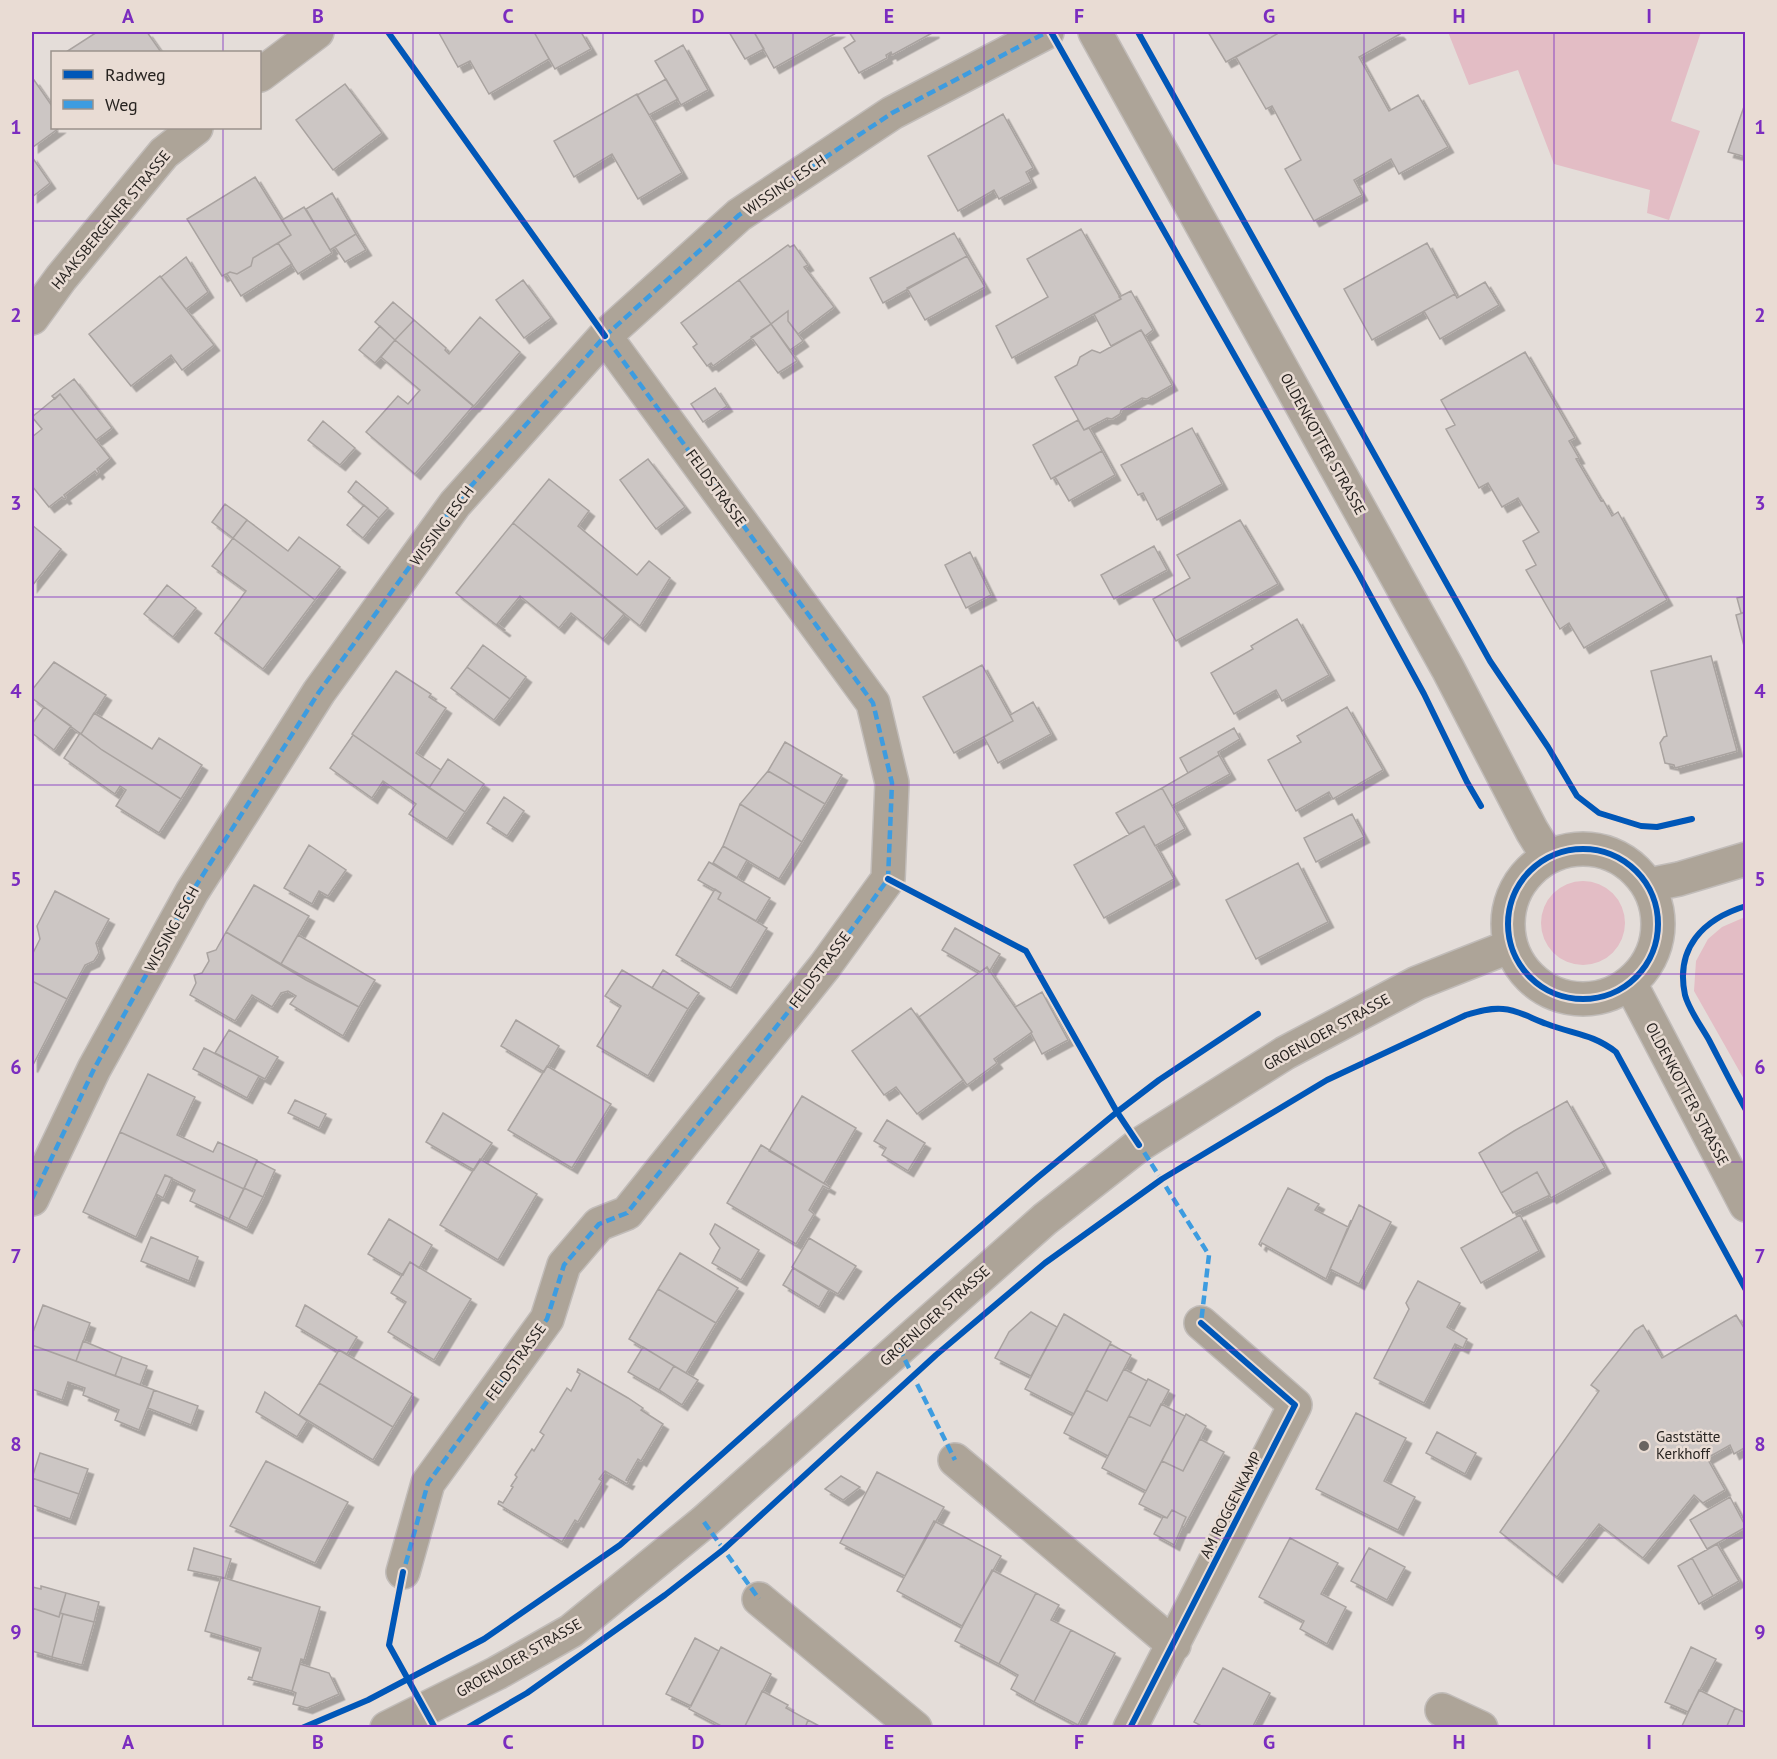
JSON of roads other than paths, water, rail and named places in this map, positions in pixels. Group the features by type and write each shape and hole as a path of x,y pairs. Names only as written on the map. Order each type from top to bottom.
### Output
{"street":[{"path":"261,74 317,32"},
{"name":"WISSING ESCH","path":"32,1199 94,1070 192,892 320,692 455,504 605,336 739,215 892,113 1047,32"},
{"name":"OLDENKOTTER STRASSE","path":"1095,32 1443,659 1532,831 1548,857"},
{"name":"HAAKSBERGENER STRASSE","path":"32,318 61,278 164,153 194,129"},
{"name":"FELDSTRASSE","path":"403,1572 428,1483 547,1319 564,1265 599,1224 627,1213 825,966 888,879 892,783 873,703 605,336"},
{"path":"1570,850 1592,850 1614,856 1633,867 1649,885 1656,905 1658,926 1655,948 1645,968 1630,983 1608,995 1585,999 1561,995 1539,984 1522,967 1511,946 1508,920 1514,895 1528,873 1548,857 1570,850"},
{"path":"1649,885 1679,879 1746,859"},
{"name":"GROENLOER STRASSE","path":"387,1728 497,1673 571,1631 704,1522 1045,1219 1139,1145 1305,1042 1417,983 1511,946"},
{"name":"OLDENKOTTER STRASSE","path":"1630,983 1746,1204"},
{"name":"AM ROGGENKAMP","path":"1130,1728 1295,1404 1201,1323"},
{"path":"955,1460 1174,1645"},
{"path":"759,1599 915,1728"},
{"path":"1442,1710 1481,1728"}],"place":[{"name":"Gaststätte Kerkhoff","path":"1644,1446"}]}
